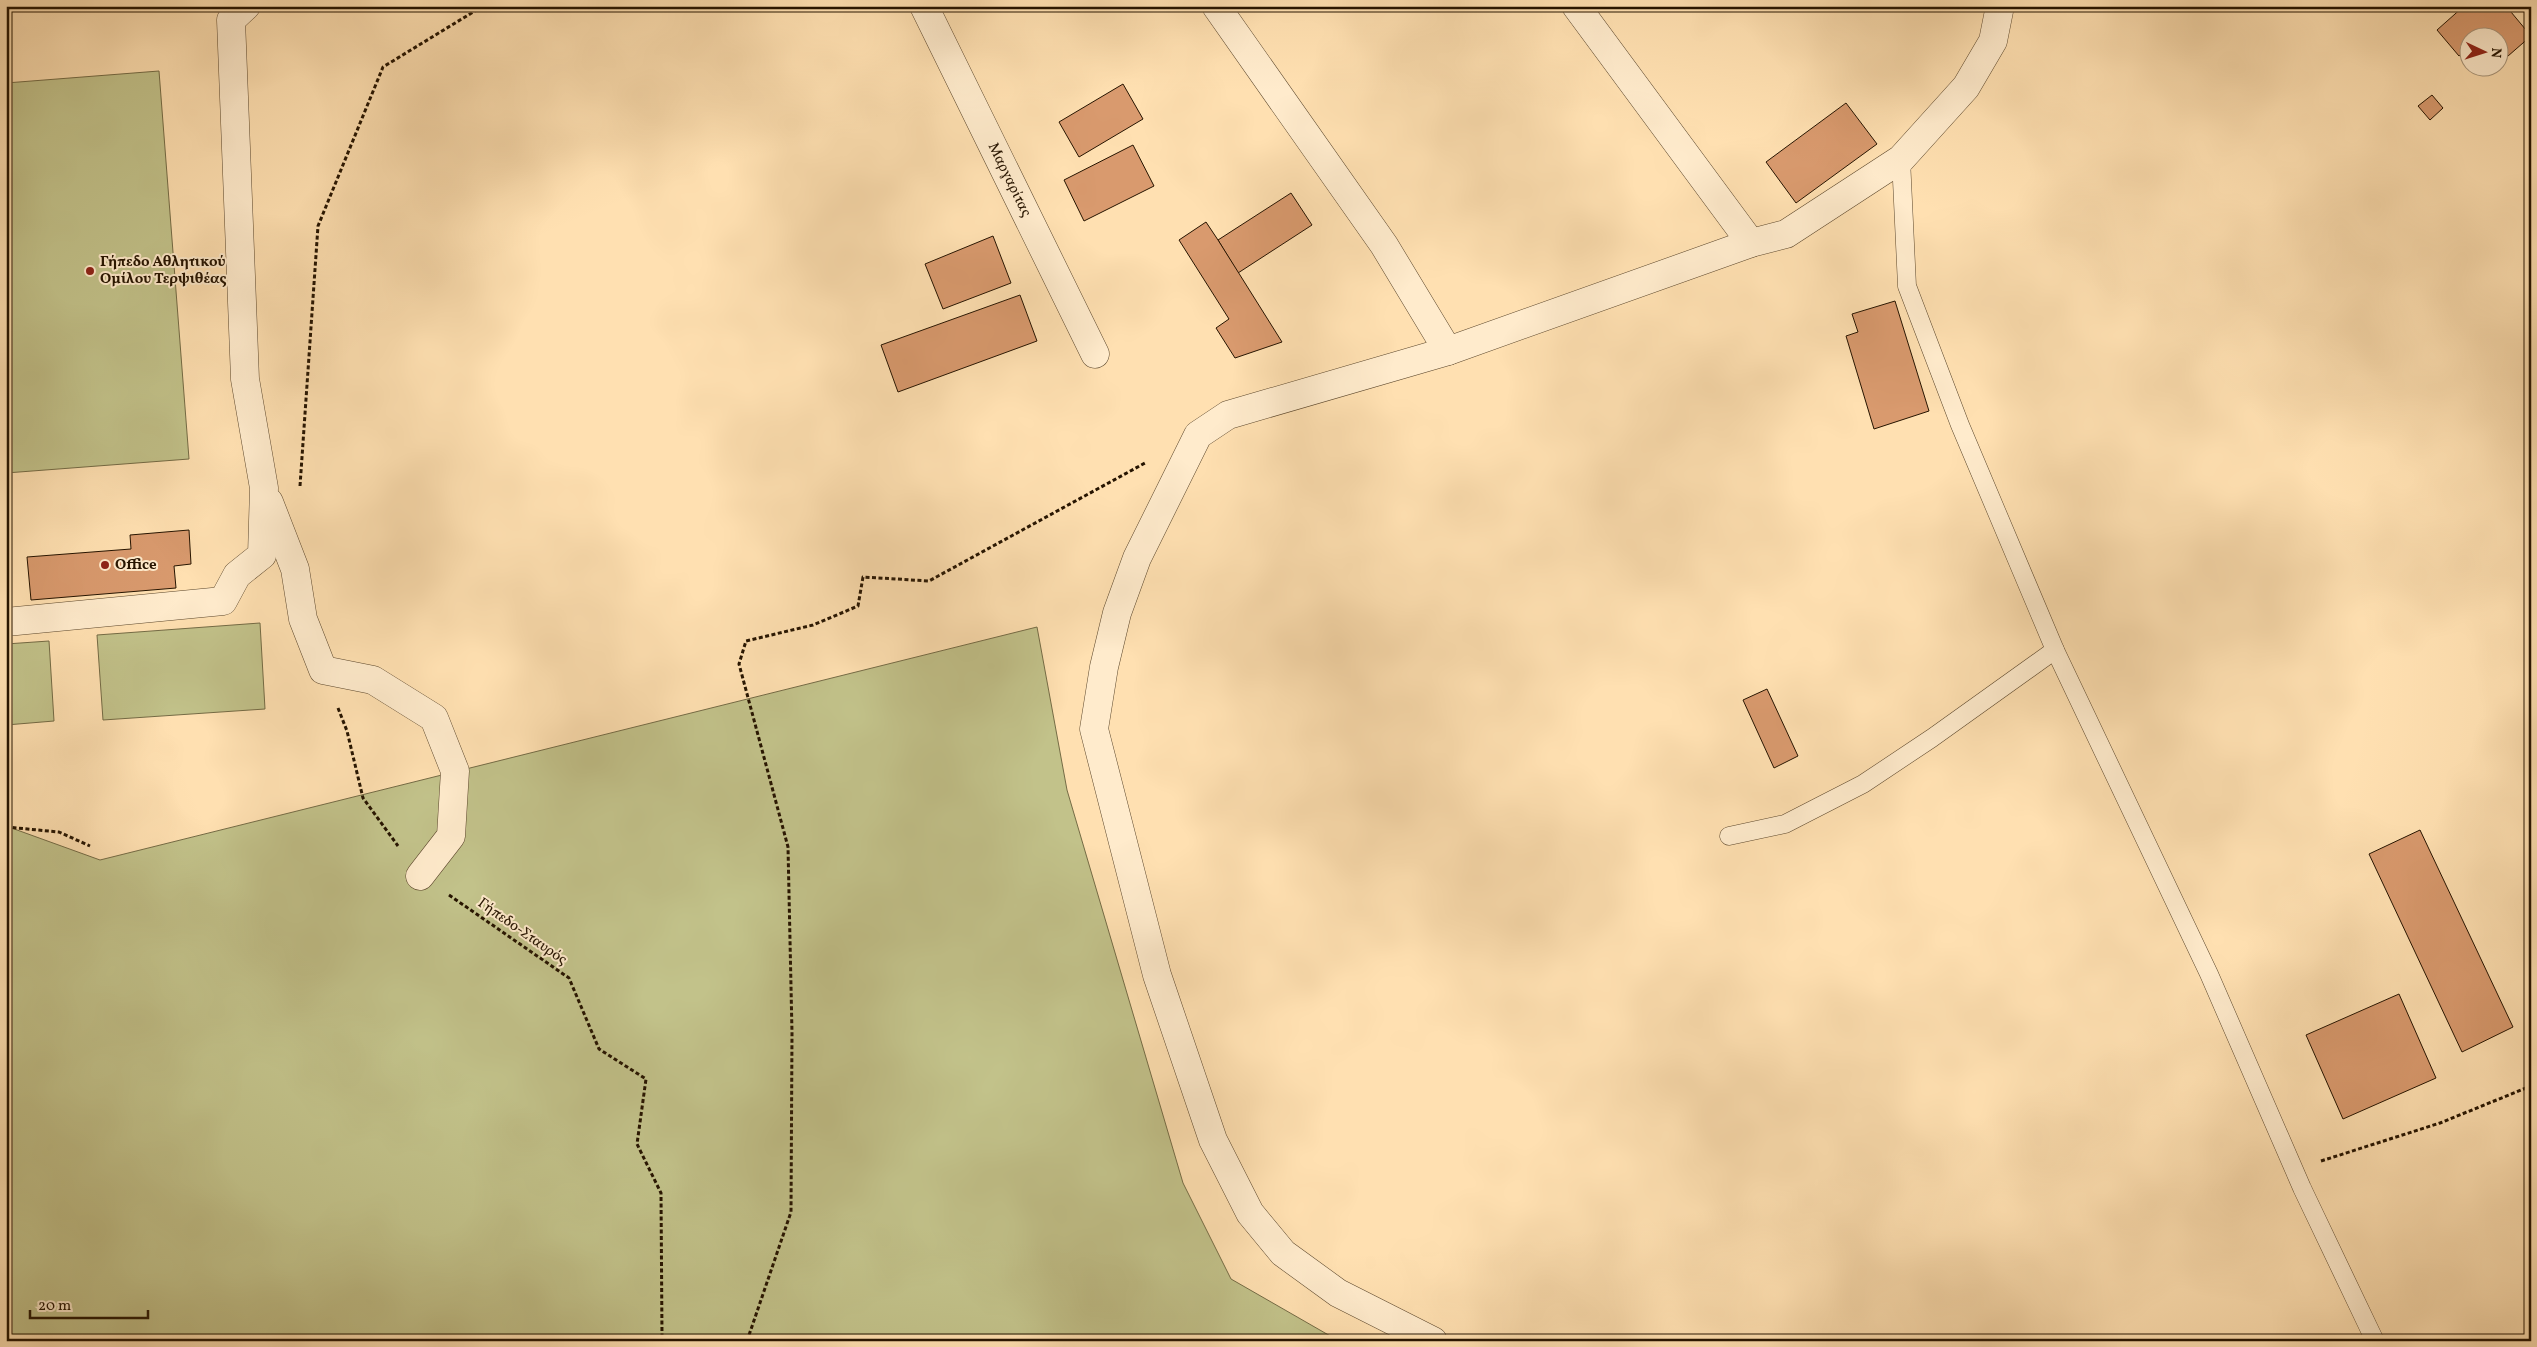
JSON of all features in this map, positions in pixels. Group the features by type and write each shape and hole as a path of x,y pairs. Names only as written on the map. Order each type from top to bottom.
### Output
{"street":[{"path":"246,6 231,20 232,72 245,380 264,488 295,569 303,619 323,670 373,680 434,718 455,771 452,836 420,876"},
{"name":"Μαργαρίτας","path":"924,6 1095,354"},
{"path":"1216,6 1384,245 1448,352"},
{"path":"1576,6 1751,243"},
{"path":"1433,1341 1338,1293 1283,1253 1250,1213 1213,1140 1157,975 1094,729 1104,668 1117,613 1138,558 1198,435 1228,415 1448,352 1751,243 1786,234 1901,159 1966,87 1993,41 2000,6"},
{"path":"6,622 223,601 238,575 262,555 264,488"}],"lane":[{"path":"1901,159 1907,286 1960,425 2055,650 2209,974 2294,1170 2375,1341"},
{"path":"1728,836 1785,824 1863,784 1932,738 2055,650"}],"path":[{"path":"300,490 318,226 383,67 483,6"},
{"path":"747,1341 791,1212 792,1033 788,847 739,664 746,641 812,625 858,606 863,577 929,581 1146,463"},
{"name":"Γήπεδο-Σταυρός","path":"323,670 347,731 363,798 420,876 569,978 599,1049 646,1079 637,1144 661,1193 662,1336 665,1341"},
{"path":"6,827 59,832 90,846"},
{"path":"2294,1170 2440,1123 2531,1086"}],"green space":[{"name":"Γήπεδο Αθλητικού Ομίλου Τερψιθέας","path":"159,71 189,459 6,473 6,83"},
{"path":"260,623 265,709 103,720 97,635"},
{"path":"1037,627 1067,790 1183,1183 1231,1279 1339,1341 6,1341 6,826 100,860"},
{"path":"49,641 54,721 6,725 6,644"}],"building":[{"path":"2464,6 2506,6 2531,36 2510,54 2510,28 2460,28 2459,56 2437,30"},
{"path":"1123,84 1143,119 1079,157 1059,122"},
{"path":"2432,95 2443,108 2430,120 2418,106"},
{"path":"1846,103 1877,144 1796,203 1766,162"},
{"path":"1133,145 1154,186 1084,221 1064,180"},
{"path":"1291,193 1312,225 1238,273 1218,240"},
{"path":"1206,222 1282,342 1235,358 1216,328 1229,319 1179,240"},
{"path":"993,236 1011,283 943,309 925,264"},
{"path":"1020,295 1037,341 898,392 881,345"},
{"path":"1895,301 1929,411 1874,429 1846,336 1858,332 1852,314"},
{"name":"Office","path":"189,530 191,564 174,566 176,588 31,600 27,557 131,549 130,535"},
{"path":"1767,689 1798,756 1774,768 1743,700"},
{"path":"2420,830 2513,1027 2462,1052 2369,854"},
{"path":"2399,994 2436,1078 2343,1119 2306,1035"}],"place":[{"name":"Γήπεδο Αθλητικού Ομίλου Τερψιθέας","path":"90,271"},
{"name":"Office","path":"105,565"}]}
